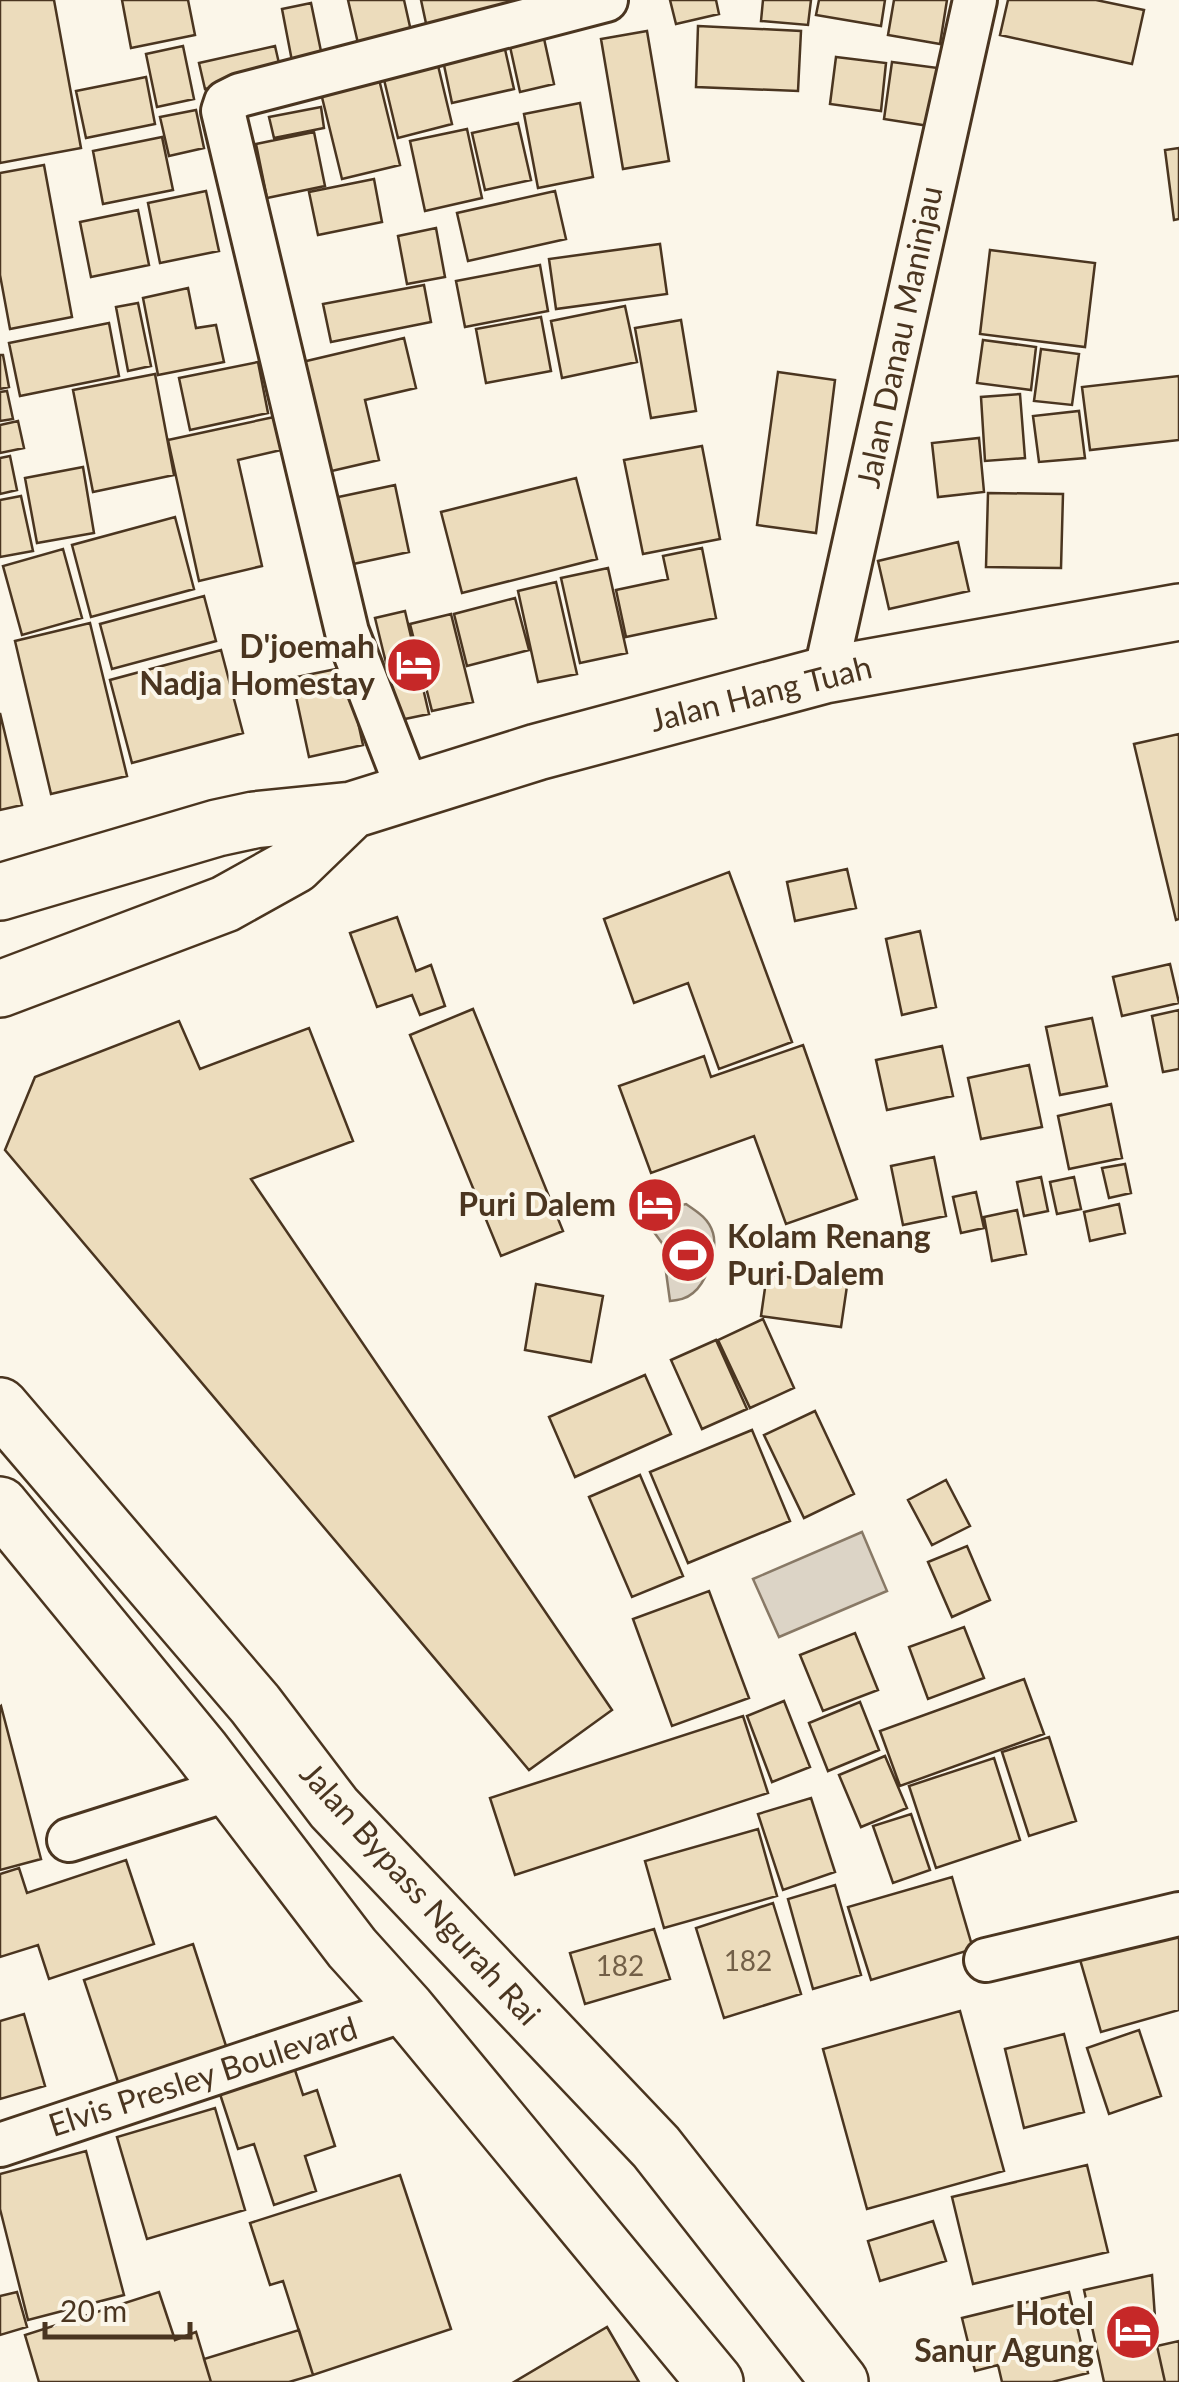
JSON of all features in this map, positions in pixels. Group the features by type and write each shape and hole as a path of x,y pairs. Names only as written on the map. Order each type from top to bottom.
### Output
{"main road":[{"name":"Jalan Hang Tuah","path":"0,892 217,828 254,820 352,810 408,790 825,674 1179,612"},
{"name":"Jalan Hang Tuah","path":"0,988 225,904 294,864 352,810"},
{"name":"Jalan Bypass Ngurah Rai","path":"0,1406 254,1704 334,1808 656,2147 840,2382"},
{"path":"0,1505 216,1770 352,1948 407,2009 705,2379"},
{"path":"216,1770 254,1704"}],"street":[{"path":"408,790 347,632 223,111 226,102 240,95 606,0"},
{"name":"Jalan Danau Maninjau","path":"825,674 976,0"},
{"path":"69,1840 216,1770"},
{"path":"986,1960 1179,1914"},
{"name":"Elvis Presley Boulevard","path":"0,2145 407,2009"}],"shaded area":[{"name":"Kolam Renang Puri Dalem","path":"686,1204 709,1224 714,1248 698,1288 685,1298 670,1301 662,1243 648,1224 654,1212"},
{"path":"862,1532 887,1591 779,1637 753,1579"}],"building":[{"path":"0,0 54,0 81,148 0,163"},
{"path":"122,0 188,0 195,35 131,48"},
{"path":"348,0 404,0 413,40 360,52"},
{"path":"421,0 542,0 427,28"},
{"path":"670,0 716,0 719,14 676,24"},
{"path":"763,0 811,0 808,25 761,21"},
{"path":"819,0 885,0 881,26 816,15"},
{"path":"894,0 947,0 940,44 888,35"},
{"path":"1008,0 1096,0 1144,10 1132,64 1000,35"},
{"path":"311,3 322,56 292,61 282,9"},
{"path":"541,25 554,84 520,92 507,33"},
{"path":"698,26 801,31 798,91 696,87"},
{"path":"647,31 669,161 623,169 601,39"},
{"path":"502,36 514,89 452,103 441,51"},
{"path":"183,46 194,99 157,107 146,54"},
{"path":"275,46 281,72 205,89 199,63"},
{"path":"435,53 452,124 398,138 381,67"},
{"path":"836,57 886,63 881,111 830,104"},
{"path":"892,62 938,68 929,126 884,119"},
{"path":"377,71 400,165 342,179 319,85"},
{"path":"146,77 155,124 86,138 76,91"},
{"path":"580,103 593,177 538,188 524,114"},
{"path":"321,107 324,128 274,138 269,117"},
{"path":"196,110 204,148 169,156 160,117"},
{"path":"518,123 531,180 485,190 472,133"},
{"path":"467,129 482,198 425,211 410,141"},
{"path":"314,132 325,186 267,198 256,144"},
{"path":"162,137 173,190 103,204 93,151"},
{"path":"1179,148 1179,219 1174,220 1165,150"},
{"path":"44,165 72,317 10,329 0,275 0,173"},
{"path":"374,179 382,222 318,235 309,192"},
{"path":"206,191 219,251 160,263 148,203"},
{"path":"555,191 566,239 468,261 457,213"},
{"path":"138,210 149,265 91,277 80,222"},
{"path":"436,228 445,277 407,284 398,236"},
{"path":"660,244 667,294 556,309 549,259"},
{"path":"990,250 1095,263 1085,347 980,334"},
{"path":"540,265 548,311 465,327 456,281"},
{"path":"424,285 431,322 331,342 323,304"},
{"path":"188,288 196,328 216,325 224,362 158,375 143,298"},
{"path":"138,303 151,366 128,371 116,307"},
{"path":"625,306 637,362 562,378 551,321"},
{"path":"541,317 551,371 486,383 476,329"},
{"path":"681,320 696,411 651,418 635,328"},
{"path":"109,323 119,376 20,396 9,343"},
{"path":"404,338 416,388 365,400 379,460 323,473 298,363"},
{"path":"983,340 1036,347 1031,390 977,383"},
{"path":"1041,349 1079,354 1072,405 1034,401"},
{"path":"0,355 9,387 0,389"},
{"path":"258,362 268,413 190,430 179,378"},
{"path":"778,372 835,380 816,533 757,525"},
{"path":"155,374 174,475 93,492 73,390"},
{"path":"1179,376 1179,440 1090,450 1082,387"},
{"path":"7,391 13,419 0,421 0,392"},
{"path":"1020,394 1025,458 985,461 981,397"},
{"path":"1079,411 1085,458 1039,462 1033,416"},
{"path":"274,417 281,450 238,460 262,566 199,581 168,440"},
{"path":"18,421 24,448 0,453 0,425"},
{"path":"979,438 984,492 938,497 932,443"},
{"path":"702,446 720,539 643,554 624,460"},
{"path":"10,456 17,490 0,494 0,458"},
{"path":"83,467 94,533 37,543 25,478"},
{"path":"576,478 597,559 462,593 441,512"},
{"path":"395,485 409,552 344,566 329,499"},
{"path":"988,493 1063,494 1061,568 986,567"},
{"path":"21,496 33,551 0,557 0,500"},
{"path":"175,517 194,589 91,617 72,545"},
{"path":"958,542 969,591 889,609 878,561"},
{"path":"702,548 716,618 626,637 616,590 668,579 663,556"},
{"path":"63,549 82,618 22,635 3,566"},
{"path":"608,568 627,653 580,663 561,578"},
{"path":"556,582 577,674 538,682 518,591"},
{"path":"204,596 216,641 112,669 100,624"},
{"path":"515,598 529,650 467,666 454,614"},
{"path":"405,611 429,714 400,720 375,618"},
{"path":"451,614 473,702 432,711 410,624"},
{"path":"90,623 127,776 51,794 15,641"},
{"path":"221,650 243,733 132,763 110,680"},
{"path":"346,667 363,745 309,757 292,678"},
{"path":"0,713 22,805 0,810"},
{"path":"1179,734 1179,919 1176,920 1134,744"},
{"path":"847,869 856,908 795,921 787,882"},
{"path":"729,872 792,1042 719,1069 688,983 634,1003 604,919"},
{"path":"397,917 416,971 431,965 445,1006 420,1015 412,995 377,1007 350,933"},
{"path":"920,931 936,1007 902,1015 886,939"},
{"path":"1170,964 1179,1003 1122,1016 1113,977"},
{"path":"473,1009 563,1231 501,1256 410,1035"},
{"path":"1179,1010 1179,1069 1163,1072 1152,1016"},
{"path":"1092,1018 1107,1086 1060,1095 1046,1027"},
{"path":"179,1021 200,1069 309,1028 353,1141 251,1179 612,1710 529,1770 5,1150 35,1077"},
{"path":"803,1045 857,1199 786,1224 754,1136 651,1173 619,1086 704,1056 711,1077"},
{"path":"942,1046 953,1096 887,1110 876,1060"},
{"path":"1029,1065 1042,1127 981,1139 968,1078"},
{"path":"1111,1104 1122,1158 1069,1169 1058,1116"},
{"path":"934,1157 946,1216 903,1225 891,1166"},
{"path":"1125,1164 1131,1193 1109,1198 1102,1168"},
{"path":"1041,1177 1048,1211 1024,1216 1017,1182"},
{"path":"1074,1177 1081,1209 1057,1214 1050,1182"},
{"path":"976,1192 984,1228 961,1233 953,1197"},
{"path":"1119,1204 1125,1233 1090,1241 1084,1212"},
{"path":"1017,1210 1026,1254 992,1261 984,1217"},
{"path":"767,1274 847,1286 841,1327 761,1316"},
{"path":"536,1284 603,1296 591,1362 525,1350"},
{"path":"763,1319 794,1388 750,1408 718,1340"},
{"path":"716,1340 747,1409 702,1429 671,1360"},
{"path":"645,1375 671,1434 575,1477 549,1417"},
{"path":"815,1411 854,1494 804,1518 764,1435"},
{"path":"752,1430 790,1521 688,1563 650,1472"},
{"path":"640,1475 683,1576 632,1597 589,1497"},
{"path":"946,1480 970,1526 932,1545 908,1500"},
{"path":"967,1546 990,1600 952,1617 928,1562"},
{"path":"709,1591 749,1698 672,1726 633,1619"},
{"path":"964,1627 984,1678 928,1699 909,1647"},
{"path":"855,1633 878,1690 823,1711 800,1655"},
{"path":"1024,1679 1044,1734 900,1786 880,1731"},
{"path":"784,1701 810,1767 772,1782 747,1716"},
{"path":"860,1702 879,1750 828,1771 809,1723"},
{"path":"0,1707 41,1859 0,1870"},
{"path":"743,1716 768,1793 515,1875 490,1798"},
{"path":"1049,1737 1076,1821 1029,1836 1002,1752"},
{"path":"885,1756 907,1808 861,1827 839,1775"},
{"path":"994,1758 1020,1840 936,1868 909,1786"},
{"path":"811,1798 835,1872 783,1890 758,1814"},
{"path":"911,1814 930,1870 893,1883 873,1826"},
{"path":"758,1829 777,1896 664,1928 645,1861"},
{"path":"126,1860 154,1944 49,1979 38,1945 0,1957 0,1874 19,1868 27,1893"},
{"path":"952,1877 973,1949 871,1980 848,1907"},
{"path":"835,1885 861,1975 813,1989 788,1899"},
{"path":"773,1903 801,1994 724,2018 696,1928"},
{"path":"1179,1927 1179,2010 1101,2032 1079,1956"},
{"path":"654,1929 670,1979 585,2004 570,1953"},
{"path":"193,1944 227,2049 119,2085 84,1980"},
{"path":"960,2011 1004,2171 867,2209 823,2049"},
{"path":"24,2014 45,2086 0,2099 0,2021"},
{"path":"1139,2030 1161,2096 1109,2114 1087,2048"},
{"path":"1064,2034 1084,2112 1024,2128 1005,2049"},
{"path":"293,2064 303,2095 317,2090 335,2146 305,2156 316,2191 274,2205 254,2144 238,2149 218,2088"},
{"path":"215,2108 245,2210 147,2239 117,2137"},
{"path":"86,2151 124,2295 28,2320 0,2209 0,2174"},
{"path":"1087,2165 1108,2252 973,2284 952,2197"},
{"path":"400,2175 451,2329 313,2375 283,2281 270,2285 250,2223"},
{"path":"933,2221 946,2261 880,2281 868,2241"},
{"name":"Hotel Sanur Agung","path":"1152,2275 1157,2346 1165,2382 1104,2382 1084,2290"},
{"path":"17,2292 27,2327 0,2335 0,2296"},
{"path":"159,2292 175,2340 196,2332 211,2382 39,2382 25,2335"},
{"path":"1069,2292 1088,2373 1052,2382 1002,2382 998,2365 975,2371 962,2318"},
{"path":"607,2327 639,2382 514,2382"},
{"path":"299,2330 313,2375 289,2382 211,2382 204,2359"},
{"path":"1179,2341 1179,2382 1165,2382 1157,2346"}],"place":[{"name":"D'joemah Nadja Homestay","path":"414,665"},
{"name":"Puri Dalem","path":"655,1205"},
{"name":"Kolam Renang Puri Dalem","path":"688,1255"},
{"name":"Hotel Sanur Agung","path":"1133,2332"}]}
